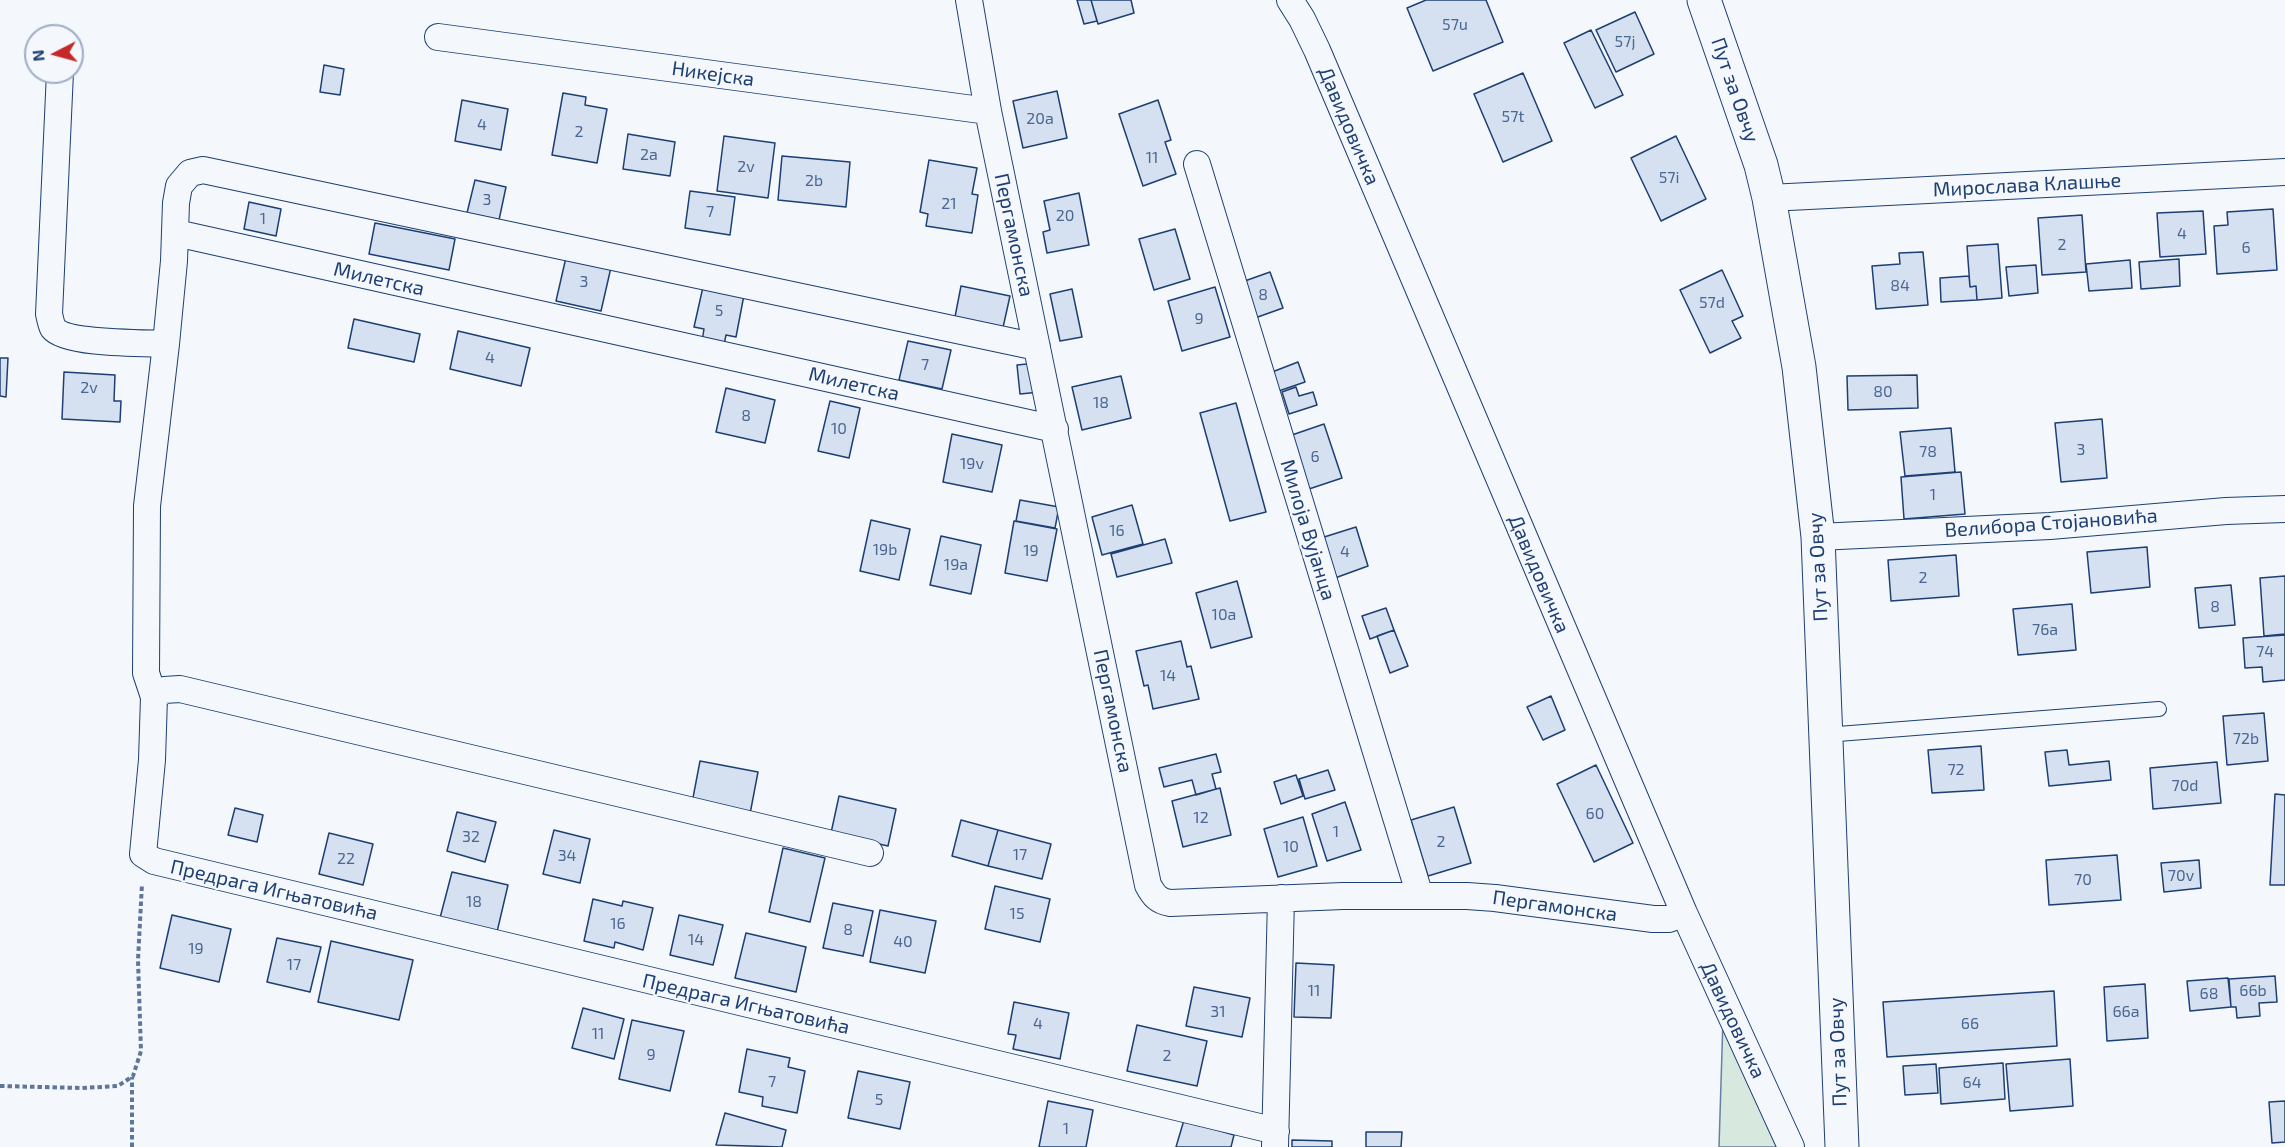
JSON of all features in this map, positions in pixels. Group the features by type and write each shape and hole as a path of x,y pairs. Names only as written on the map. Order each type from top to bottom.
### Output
{"street":[{"name":"Пергамонска","path":"969,0 988,111 1148,885 1154,896 1161,902 1170,903 1281,898 1420,896 1495,898 1653,919 1669,919 1684,913"},
{"name":"Давидовичка","path":"1290,0 1317,50 1684,913 1791,1147"},
{"name":"Пут за Овчу","path":"1704,0 1761,165 1799,367 1818,537 1842,1147"},
{"name":"Никејска","path":"438,37 988,111"},
{"path":"59,84 48,314 53,327 62,334 81,339 166,344"},
{"name":"Милоја Вујанца","path":"1197,164 1420,896"},
{"path":"143,854 152,760 154,697 146,672 147,506 166,344 176,233 176,203 179,186 190,173 203,170 1037,347"},
{"name":"Мирослава Клашње","path":"1769,198 2285,172"},
{"name":"Милетска","path":"176,233 1055,429"},
{"name":"Велибора Стојановића","path":"1818,537 2050,526 2226,511 2285,509"},
{"path":"154,697 164,690 180,689 870,853"},
{"name":"Предрага Игњатовића","path":"143,854 154,861 1276,1139"},
{"path":"1276,1139 1281,898"}],"lane":[{"path":"1825,735 2159,709"}],"path":[{"path":"132,1147 132,1076 141,1051 138,960 143,854"},
{"path":"0,1086 82,1088 118,1086 132,1076"}],"shaded area":[{"path":"1723,1019 1778,1147 1719,1147"}],"building":[{"path":"1077,0 1091,0 1097,21 1084,24"},
{"path":"1091,0 1131,0 1134,13 1098,24"},
{"path":"1426,0 1486,0 1503,42 1433,71 1407,8"},
{"path":"1635,12 1654,54 1616,72 1596,30"},
{"path":"1591,30 1623,95 1595,108 1564,43"},
{"path":"324,65 344,69 340,95 320,92"},
{"path":"1523,73 1552,141 1503,162 1474,94"},
{"path":"1057,91 1067,138 1023,148 1013,101"},
{"path":"563,93 586,97 585,105 607,109 597,163 552,155"},
{"path":"462,100 508,109 501,150 455,141"},
{"path":"1158,100 1171,140 1165,142 1176,174 1143,186 1119,114"},
{"path":"628,134 675,142 670,176 623,169"},
{"path":"724,136 775,143 768,198 717,191"},
{"path":"1676,136 1706,199 1661,221 1631,158"},
{"path":"782,156 850,162 846,207 778,200"},
{"path":"929,160 977,168 972,194 978,195 972,233 926,226 928,214 920,212"},
{"path":"475,180 506,187 499,220 467,213"},
{"path":"690,191 735,197 730,235 685,228"},
{"path":"1079,193 1089,245 1047,253 1043,232 1050,230 1044,201"},
{"path":"249,202 281,209 276,236 244,229"},
{"path":"2273,209 2277,270 2217,274 2214,226 2228,225 2227,212"},
{"path":"2203,211 2206,254 2160,257 2157,213"},
{"path":"2082,215 2086,272 2042,275 2038,218"},
{"path":"375,223 455,239 449,270 369,254"},
{"path":"1175,229 1190,279 1154,290 1139,239"},
{"path":"1998,244 2002,298 1977,300 1976,286 1970,287 1967,246"},
{"path":"1923,252 1928,305 1876,309 1872,266 1900,264 1899,253"},
{"path":"567,253 612,263 601,311 556,301"},
{"path":"2179,259 2180,286 2141,289 2139,262"},
{"path":"2130,260 2132,288 2089,291 2086,264"},
{"path":"2036,265 2038,293 2009,296 2006,267"},
{"path":"1722,270 1743,316 1732,321 1741,338 1710,353 1680,290"},
{"path":"1270,272 1283,308 1255,318 1242,282"},
{"path":"1969,276 1970,287 1976,286 1977,300 1941,302 1940,278"},
{"path":"961,286 1010,296 1002,332 954,322"},
{"path":"703,287 744,295 736,337 726,335 724,345 702,341 704,329 694,327"},
{"path":"1215,287 1230,337 1182,351 1168,301"},
{"path":"1072,289 1082,337 1060,341 1050,294"},
{"path":"354,319 420,334 414,362 348,348"},
{"path":"458,331 530,348 521,386 450,369"},
{"path":"908,341 951,350 942,389 899,380"},
{"path":"0,358 8,358 6,397 0,396"},
{"path":"1298,362 1305,382 1273,393 1267,374"},
{"path":"1037,363 1040,392 1020,394 1017,365"},
{"path":"64,372 115,375 114,401 121,401 120,422 62,419"},
{"path":"1917,375 1918,408 1848,410 1847,376"},
{"path":"1121,376 1131,418 1082,430 1072,387"},
{"path":"1296,387 1299,396 1313,392 1317,405 1289,414 1282,392"},
{"path":"726,388 775,400 765,443 716,432"},
{"path":"830,401 860,408 849,458 818,451"},
{"path":"1236,403 1266,512 1230,521 1200,413"},
{"path":"2102,419 2107,478 2061,482 2055,423"},
{"path":"1324,424 1342,478 1306,490 1289,436"},
{"path":"1951,428 1955,472 1905,476 1900,432"},
{"path":"952,434 1002,445 992,492 943,482"},
{"path":"1961,472 1965,514 1904,519 1901,477"},
{"path":"1020,500 1059,507 1055,528 1016,521"},
{"path":"1132,505 1143,544 1102,555 1092,517"},
{"path":"871,520 910,529 899,580 860,571"},
{"path":"1014,521 1057,529 1047,581 1005,573"},
{"path":"1356,527 1368,566 1335,578 1321,538"},
{"path":"941,536 981,545 971,594 930,585"},
{"path":"1165,539 1172,563 1117,577 1111,554"},
{"path":"2147,547 2150,587 2091,593 2087,552"},
{"path":"1956,555 1959,596 1891,601 1888,560"},
{"path":"2285,576 2285,634 2264,636 2260,578"},
{"path":"1237,581 1252,637 1211,648 1196,593"},
{"path":"2231,585 2235,625 2199,628 2195,588"},
{"path":"2072,604 2076,650 2018,655 2013,609"},
{"path":"1386,608 1394,630 1370,639 1362,616"},
{"path":"1394,630 1408,666 1390,673 1377,636"},
{"path":"2285,635 2285,680 2263,682 2262,667 2245,668 2243,638"},
{"path":"1181,641 1187,667 1191,666 1199,699 1153,709 1148,685 1144,686 1136,651"},
{"path":"1551,696 1565,730 1543,740 1527,707"},
{"path":"2264,713 2268,761 2227,765 2223,716"},
{"path":"1981,746 1984,790 1932,793 1928,750"},
{"path":"2067,750 2069,765 2109,761 2111,780 2049,786 2045,752"},
{"path":"1216,754 1221,772 1212,774 1216,789 1196,795 1192,780 1164,787 1159,768"},
{"path":"700,761 758,772 750,814 692,803"},
{"path":"2217,762 2221,803 2153,809 2150,768"},
{"path":"1596,765 1633,843 1594,862 1557,784"},
{"path":"1328,770 1335,790 1305,799 1299,779"},
{"path":"1296,775 1303,796 1281,804 1274,782"},
{"path":"1220,788 1231,835 1183,847 1172,801"},
{"path":"2275,794 2285,795 2285,885 2270,885"},
{"path":"839,796 896,809 888,846 831,833"},
{"path":"1345,802 1361,850 1327,861 1312,814"},
{"path":"1454,807 1471,863 1428,876 1411,820"},
{"path":"235,808 263,815 257,842 228,835"},
{"path":"457,812 496,822 485,862 447,851"},
{"path":"1303,817 1317,866 1278,877 1264,829"},
{"path":"961,820 998,830 988,866 952,856"},
{"path":"554,830 590,839 580,883 543,874"},
{"path":"998,830 1051,844 1042,879 988,866"},
{"path":"329,833 373,844 363,885 319,874"},
{"path":"783,848 825,858 810,922 769,912"},
{"path":"2117,855 2121,900 2049,905 2046,860"},
{"path":"2199,860 2201,888 2164,892 2161,863"},
{"path":"452,872 508,885 497,932 440,918"},
{"path":"995,886 1050,899 1040,942 985,929"},
{"path":"593,899 622,906 623,901 653,908 643,950 615,942 614,948 584,941"},
{"path":"833,903 873,911 863,956 823,948"},
{"path":"880,910 936,921 925,973 870,962"},
{"path":"172,915 231,929 219,982 160,968"},
{"path":"679,915 723,925 713,965 670,955"},
{"path":"746,933 806,947 796,992 735,978"},
{"path":"277,938 321,947 310,992 267,982"},
{"path":"331,941 413,960 399,1020 318,1002"},
{"path":"1296,963 1334,965 1331,1018 1294,1017"},
{"path":"2275,976 2277,1002 2259,1003 2260,1016 2237,1018 2236,1007 2231,1007 2229,979"},
{"path":"2228,978 2231,1007 2190,1011 2187,981"},
{"path":"2145,984 2148,1038 2107,1041 2104,987"},
{"path":"1194,987 1250,998 1242,1037 1186,1026"},
{"path":"2054,991 2057,1046 1887,1057 1883,1002"},
{"path":"1014,1002 1069,1013 1060,1059 1013,1049 1016,1035 1008,1034"},
{"path":"583,1008 624,1019 614,1059 572,1048"},
{"path":"632,1020 684,1031 670,1091 619,1079"},
{"path":"1137,1025 1207,1041 1197,1086 1127,1071"},
{"path":"747,1049 790,1058 788,1067 805,1071 797,1113 762,1106 763,1097 739,1092"},
{"path":"2070,1059 2073,1106 2010,1111 2006,1064"},
{"path":"2003,1063 2005,1099 1941,1104 1939,1068"},
{"path":"1936,1064 1938,1093 1905,1095 1903,1066"},
{"path":"858,1071 910,1082 900,1129 848,1118"},
{"path":"1048,1101 1093,1110 1086,1147 1039,1147"},
{"path":"2285,1101 2285,1142 2272,1143 2269,1102"},
{"path":"725,1113 786,1130 782,1147 716,1145"},
{"path":"1184,1120 1234,1135 1231,1147 1176,1147"},
{"path":"1366,1132 1402,1132 1401,1147 1366,1147"},
{"path":"1292,1140 1332,1141 1332,1147 1292,1147"}]}
